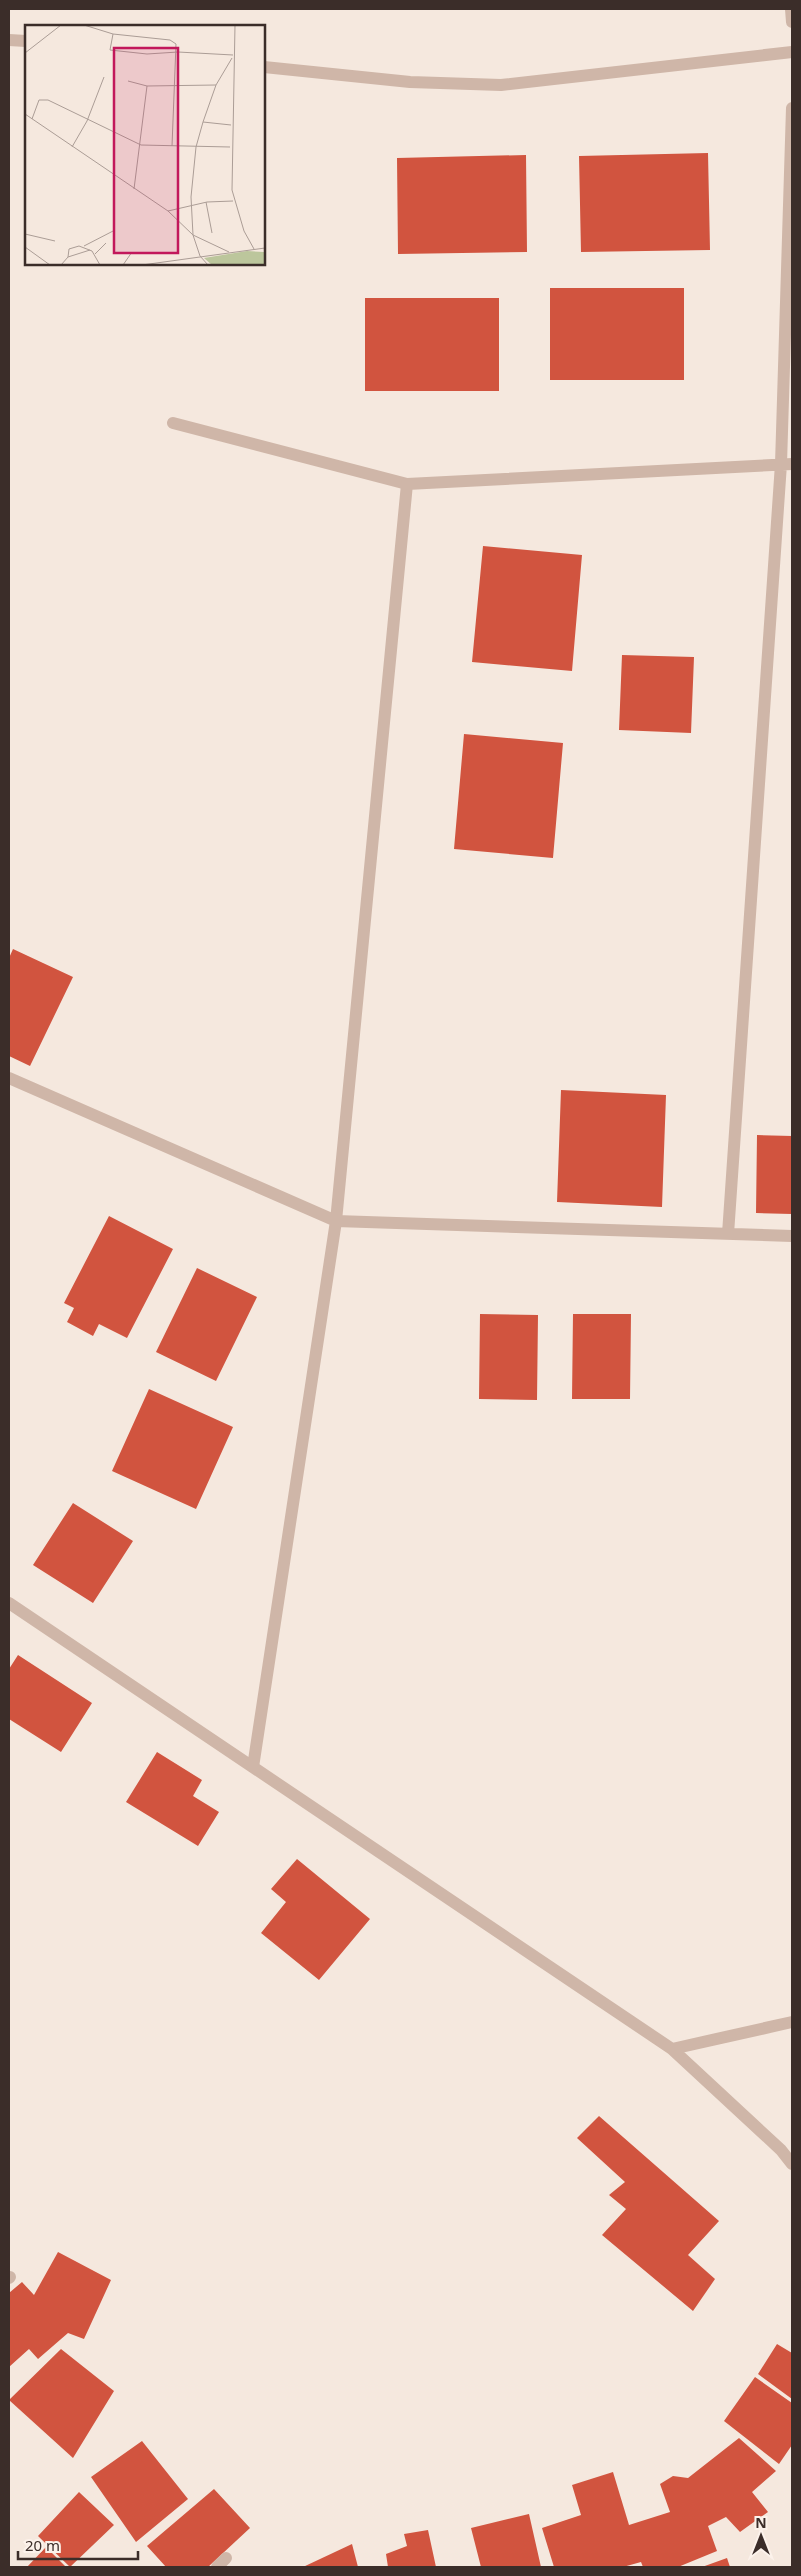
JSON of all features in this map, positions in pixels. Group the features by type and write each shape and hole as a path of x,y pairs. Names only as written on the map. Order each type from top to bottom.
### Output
{"street":[{"path":"792,9 792,22"},
{"path":"9,40 25,42"},
{"path":"265,67 410,82 501,85 792,52"},
{"path":"728,1234 787,464 792,108"},
{"path":"173,423 407,484 787,464"},
{"path":"253,1767 336,1221 407,484"},
{"path":"9,1078 336,1221 792,1236"},
{"path":"9,1603 672,2049 781,2150 792,2164"},
{"path":"672,2049 792,2022"}],"building":[{"path":"708,153 710,250 581,252 579,156"},
{"path":"526,155 527,252 398,254 397,158"},
{"path":"550,288 684,288 684,380 550,380"},
{"path":"365,298 499,298 499,391 365,391"},
{"path":"483,546 582,555 572,671 472,662"},
{"path":"622,655 694,657 691,733 619,730"},
{"path":"464,734 563,743 553,858 454,849"},
{"path":"13,949 73,977 30,1066 9,1056 9,958"},
{"path":"561,1090 666,1095 662,1207 557,1202"},
{"path":"757,1135 792,1136 792,1214 756,1213"},
{"path":"109,1216 173,1249 127,1338 99,1324 93,1336 67,1322 74,1308 64,1303"},
{"path":"197,1268 257,1297 216,1381 156,1352"},
{"path":"480,1314 538,1315 537,1400 479,1399"},
{"path":"573,1314 631,1314 630,1399 572,1399"},
{"path":"149,1389 233,1427 196,1509 112,1471"},
{"path":"73,1503 133,1541 93,1603 33,1565"},
{"path":"18,1655 92,1703 61,1752 9,1719 9,1669"},
{"path":"157,1752 202,1780 193,1796 219,1812 198,1846 126,1802"},
{"path":"297,1859 370,1919 319,1980 261,1933 286,1902 271,1889"},
{"path":"599,2116 719,2221 688,2255 715,2279 693,2311 602,2235 626,2209 609,2195 625,2182 577,2138"},
{"path":"58,2252 111,2280 84,2339 68,2333 38,2359 29,2349 9,2367 9,2293 22,2282 34,2295"},
{"path":"777,2344 792,2353 792,2399 758,2374"},
{"path":"61,2349 114,2391 73,2458 9,2400"},
{"path":"755,2377 792,2403 792,2445 779,2464 724,2421"},
{"path":"739,2438 776,2471 752,2492 768,2512 740,2532 726,2517 708,2526 717,2551 678,2567 643,2567 641,2562 623,2567 554,2567 542,2528 581,2515 572,2485 613,2472 629,2525 670,2512 660,2484 673,2476 688,2478"},
{"path":"142,2441 188,2499 136,2542 91,2477"},
{"path":"214,2489 250,2528 208,2567 166,2567 147,2546"},
{"path":"79,2492 114,2525 70,2567 38,2536"},
{"path":"529,2514 541,2567 481,2567 471,2528"},
{"path":"428,2530 436,2567 388,2567 386,2554 407,2546 404,2534"},
{"path":"352,2544 358,2567 303,2567"},
{"path":"46,2547 66,2567 27,2567"},
{"path":"727,2558 730,2567 702,2567"}]}
